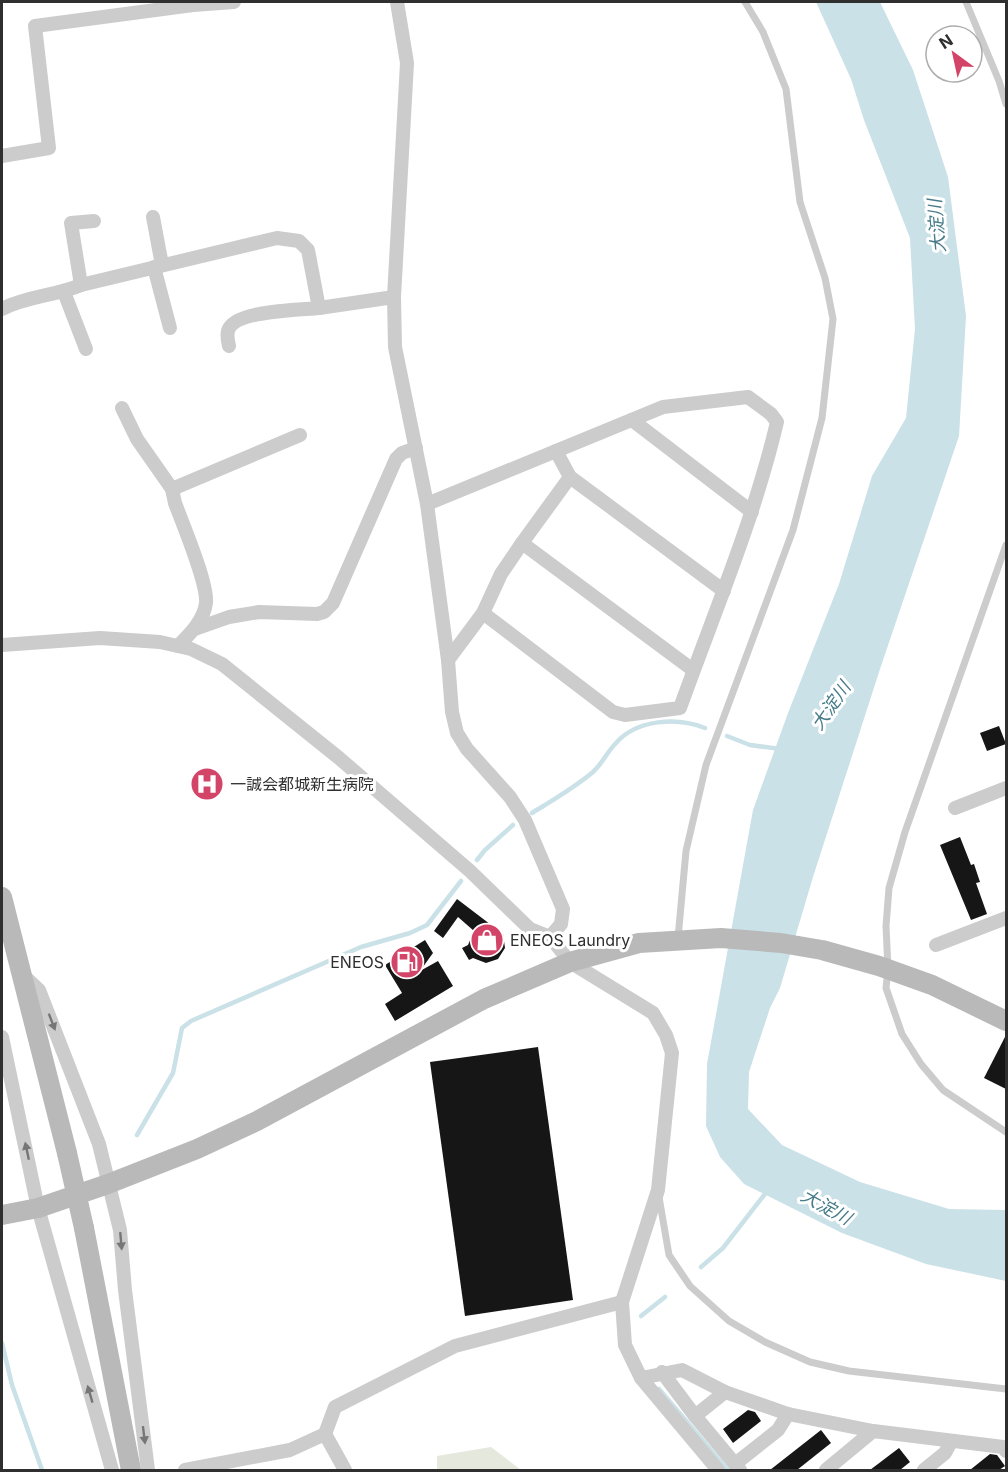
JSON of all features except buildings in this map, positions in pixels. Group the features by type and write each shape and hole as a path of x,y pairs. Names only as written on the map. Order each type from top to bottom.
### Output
{"street":[{"path":"2,156 49,148 35,26 193,3 234,2"},
{"path":"397,2 407,63 394,297 395,347 427,504 448,660 452,712 457,733 467,749 510,797 525,820 563,909 561,924 550,937"},
{"path":"153,217 158,266 170,328"},
{"path":"81,285 71,223 94,221"},
{"path":"2,309 35,296 64,292 81,285 277,238 299,241 308,250 319,308"},
{"path":"64,292 86,349"},
{"path":"229,346 228,331 234,322 248,315 394,297"},
{"path":"427,504 663,407 748,397 771,414 777,422 752,512 680,708 624,715 613,712 483,613"},
{"path":"122,408 137,440 172,489 206,589 206,605 195,629 178,646"},
{"path":"632,420 752,512"},
{"path":"172,489 300,435"},
{"path":"195,629 229,616 259,612 317,614 324,612 333,603 396,459 402,453 416,448"},
{"path":"556,452 570,477 724,591"},
{"path":"448,660 483,613 501,574 570,477"},
{"path":"522,543 693,670"},
{"path":"2,645 100,638 160,642 191,649 222,664 383,795 470,872 530,930 550,937 570,962 653,1013 666,1035 672,1053 658,1190 622,1302 625,1345 641,1378 718,1470"},
{"path":"955,808 1006,788"},
{"path":"2,897 84,1228 131,1470"},
{"path":"936,945 1006,918"},
{"path":"2,1215 38,1208 108,1184 197,1149 257,1121 484,999 570,962 639,943 721,938 781,943 822,950 883,967 932,985 1006,1021"},
{"path":"22,974 39,990 99,1144 120,1230 125,1290 148,1470"},
{"path":"2,1037 38,1208 112,1470"},
{"path":"185,1470 291,1450 325,1434 335,1407 455,1346 622,1302"},
{"path":"641,1378 662,1372 682,1370 725,1392 788,1414 873,1431 1003,1447 1006,1451"},
{"path":"662,1372 738,1467 778,1430 788,1414"},
{"path":"695,1416 725,1392"},
{"path":"826,1470 873,1431"},
{"path":"325,1434 345,1470"},
{"path":"924,1470 945,1453 951,1442"}],"lane":[{"path":"683,939 686,851 706,765 793,530 822,417 833,319 825,278 800,202 786,89 763,32 745,2"},
{"path":"966,2 999,81 1006,104"},
{"path":"1006,545 905,832 889,888 883,967 886,988 902,1034 921,1064 944,1090 1006,1132"},
{"path":"658,1190 669,1255 690,1286 729,1321 765,1342 810,1362 849,1371 1006,1389"}],"shaded area":[{"path":"491,1447 521,1470 437,1470 437,1456"}],"water":[{"name":"大淀川","path":"816,2 880,2 913,70 948,177 966,316 959,436 880,669 780,988 770,1008 749,1072 748,1109 782,1145 860,1182 949,1209 1006,1210 1006,1281 926,1264 842,1233 744,1184 720,1157 706,1126 707,1064 753,810 839,584 872,476 906,418 915,329 910,238 864,120 851,79"}],"waterway":[{"path":"532,813 571,789 593,772 616,743 635,729 658,722 682,722 705,728"},
{"path":"727,736 750,745 780,749"},
{"path":"477,860 513,825"},
{"path":"137,1135 173,1073 182,1028 191,1021 361,947 410,933 427,925 461,881"},
{"path":"701,1267 723,1248 768,1190"},
{"path":"641,1316 665,1297"},
{"path":"2,1343 12,1385 42,1470"},
{"path":"659,1389 728,1470"}],"place":[{"name":"一誠会都城新生病院","path":"207,784"},
{"name":"ENEOS Laundry","path":"487,940"},
{"name":"ENEOS","path":"407,962"}]}
